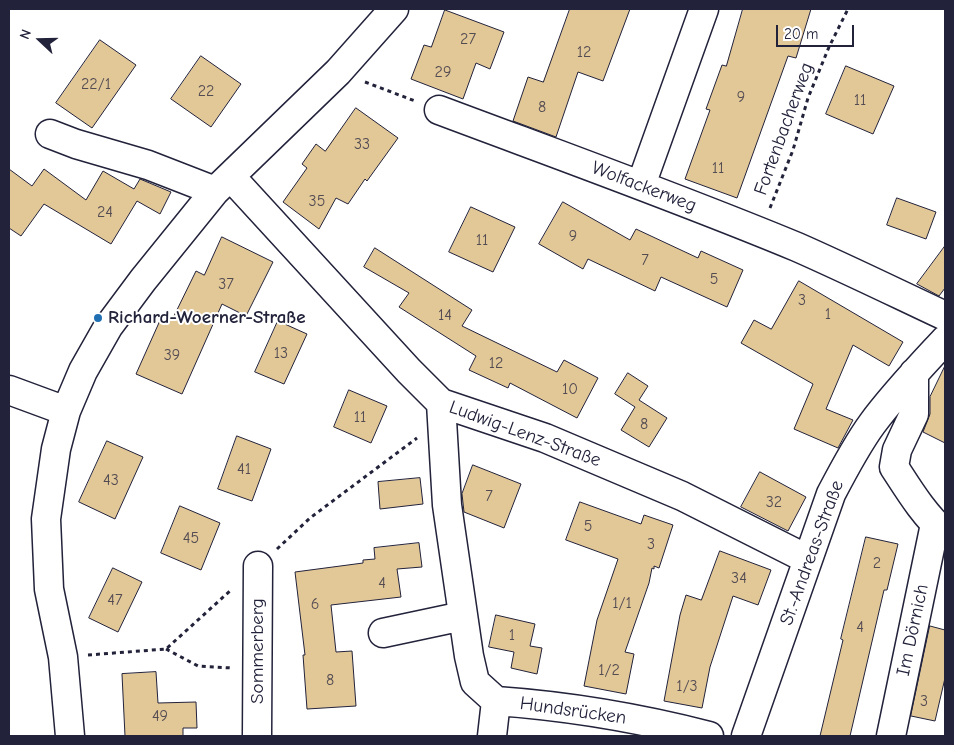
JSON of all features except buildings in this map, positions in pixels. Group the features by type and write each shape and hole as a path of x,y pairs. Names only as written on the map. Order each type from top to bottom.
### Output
{"street":[{"path":"70,736 62,657 48,589 46,520 56,449 66,411 83,371 108,327 143,280 223,184 338,72 394,9"},
{"path":"641,185 699,18 704,9"},
{"name":"Wolfackerweg","path":"439,110 761,232 800,248 945,316"},
{"path":"50,134 76,144 148,165 223,184"},
{"name":"Ludwig-Lenz-Straße","path":"223,184 441,402 545,438 645,480 682,496 807,560"},
{"name":"St.-Andreas-Straße","path":"746,736 831,494 871,425 914,373 945,340"},
{"path":"914,373 914,414 897,450 894,467 907,487 940,528"},
{"path":"9,390 66,411"},
{"name":"Hundsrücken","path":"441,402 447,504 463,616 475,682 496,701 548,705 599,712 709,736"},
{"name":"Im Dörnich","path":"891,736 940,528"},
{"name":"Sommerberg","path":"257,736 258,566"},
{"path":"383,633 463,616"},
{"name":"Hundsrücken","path":"492,736 496,701"}],"path":[{"name":"Fortenbacherweg","path":"761,232 793,150 808,98 829,47 848,9"},
{"path":"338,72 439,110"},
{"path":"166,649 198,666 234,668 258,681"}],"place":[{"name":"Richard-Woerner-Straße","path":"98,318"}]}
